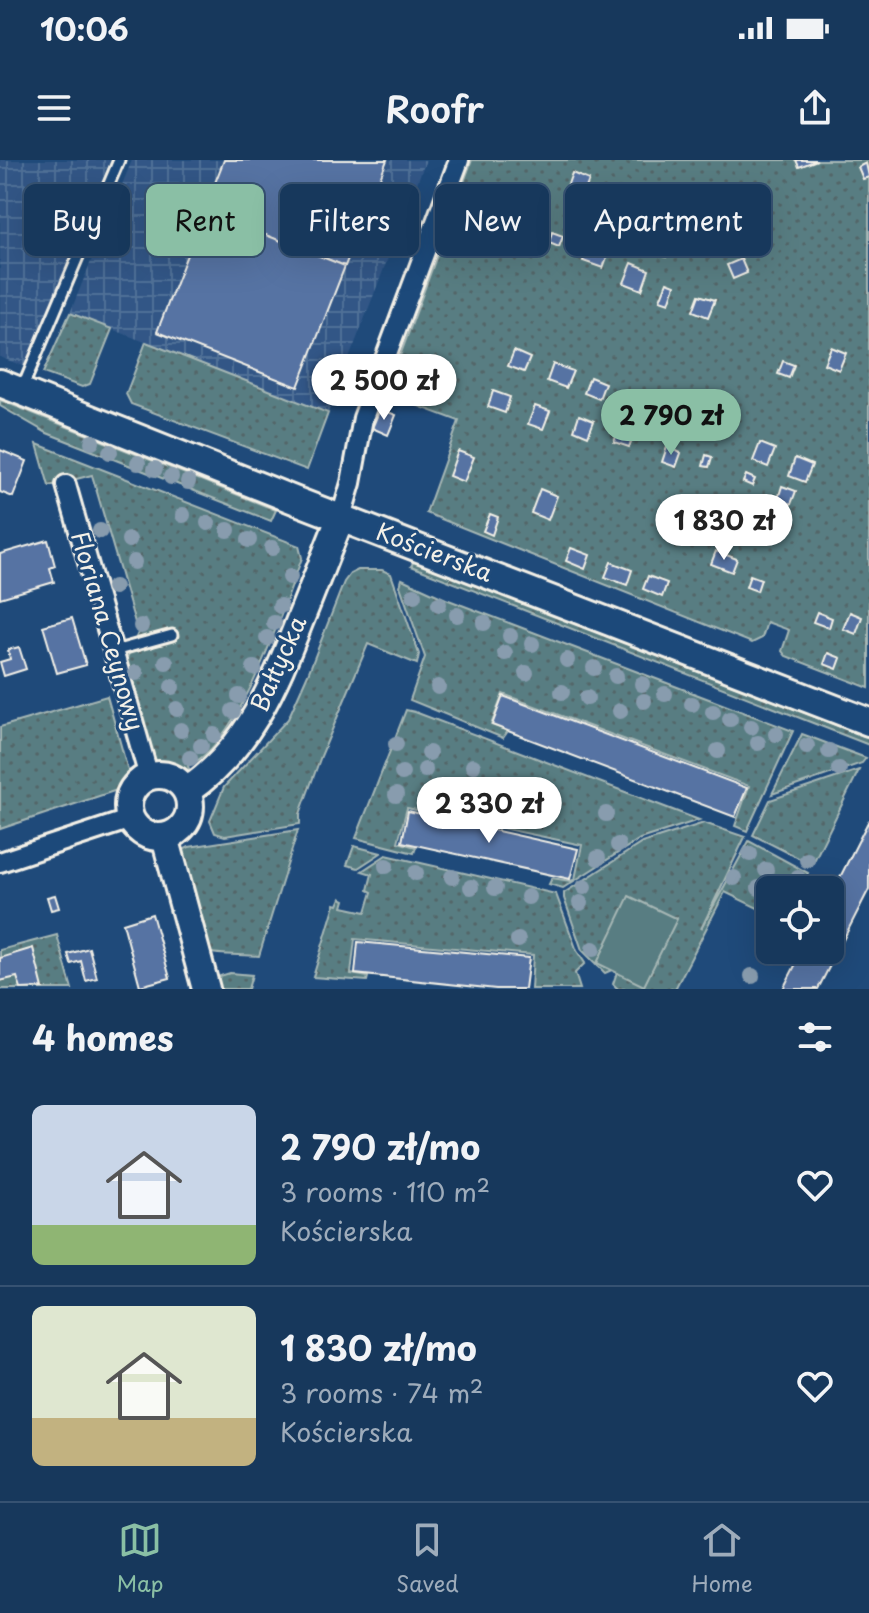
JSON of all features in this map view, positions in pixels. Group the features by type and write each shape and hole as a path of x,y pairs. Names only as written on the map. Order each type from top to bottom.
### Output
{"main road":[{"name":"Kościerska","path":"10,387 869,722"},
{"name":"Bałtycka","path":"187,791 225,759 260,712 279,674 341,517"},
{"path":"149,777 170,777 187,791 190,800 188,819 175,834 165,837 145,834 131,819 129,799 140,782 149,777"},
{"path":"165,837 206,989"}],"street":[{"path":"341,517 363,418 459,160"},
{"name":"Floriana Ceynowy","path":"66,485 149,777"},
{"path":"0,862 131,819"}],"lane":[{"path":"10,387 119,160"},
{"path":"114,651 172,635"}],"shaded area":[{"path":"0,160 110,160 100,184 24,184 24,256 71,256 25,367 0,357"},
{"path":"132,160 426,160 417,184 280,184 280,256 389,256 328,413 70,313 93,256 130,256 130,184 122,184"}],"green space":[{"path":"472,160 869,160 869,688 786,656 782,651 789,630 767,622 762,638 752,643 426,513 459,421 386,394 437,256 549,256 549,184 463,184"},
{"path":"70,313 112,329 90,384 82,387 43,373"},
{"path":"146,342 328,413 307,470 131,404 126,394"},
{"path":"0,400 276,510 271,521 47,433 0,406"},
{"path":"37,444 299,546 302,558 257,673 225,731 207,753 188,766 190,772 174,773 154,759 126,660 138,633 92,475 49,486"},
{"path":"414,561 869,738 869,745 411,566"},
{"path":"358,570 382,570 391,574 419,654 417,664 368,644 321,756 300,814 300,824 225,836 215,833 210,821 224,787 288,719 344,582"},
{"path":"402,579 446,599 793,731 747,831 735,826 749,786 503,694 491,725 508,731 503,738 410,700 425,657 400,586"},
{"path":"107,696 134,792 121,800 117,790 0,829 0,727"},
{"path":"406,710 699,820 640,839 563,888 549,884 552,878 575,879 582,845 407,808 398,842 416,847 414,853 356,838"},
{"path":"802,734 866,758 862,763 772,794"},
{"path":"859,770 812,865 753,835 770,800"},
{"path":"704,823 745,837 701,929 749,841 808,873 807,876 756,876 756,907 725,892 675,989 618,989 613,984 617,972 644,985 676,919 597,962 612,970 605,973 582,950 564,893 642,843"},
{"path":"298,830 259,956 208,952 179,852 189,847"},
{"path":"354,846 381,853 358,868 347,865"},
{"path":"386,855 556,894 577,951 585,963 575,973 580,989 531,989 533,955 355,939 351,974 368,977 367,981 313,977 335,904 338,905 341,898 345,900 343,907 366,912 372,892 368,890 372,874 362,871"},
{"path":"629,896 677,919 644,986 597,963"},
{"path":"57,935 72,989 0,989 0,950"},
{"path":"230,973 252,975 248,989 219,989 217,983 220,976"}],"building":[{"path":"224,160 387,160 377,184 280,184 280,241 264,234 264,184 215,184"},
{"path":"796,160 817,160 799,167"},
{"path":"866,163 869,177 863,179 858,167"},
{"path":"572,173 589,180 587,184 568,184"},
{"path":"552,232 563,236 559,247 549,243"},
{"path":"264,234 280,241 280,256 319,256 345,266 298,387 157,332 187,256 264,256"},
{"path":"319,256 349,256 345,266"},
{"path":"585,256 607,257 603,268 583,261"},
{"path":"741,259 747,273 733,279 727,265"},
{"path":"632,263 649,270 642,290 624,283"},
{"path":"667,282 675,285 669,303 660,300"},
{"path":"699,295 715,300 708,317 693,311"},
{"path":"831,347 846,353 839,370 824,364"},
{"path":"514,351 530,358 524,372 508,366"},
{"path":"783,361 794,365 789,378 778,374"},
{"path":"553,364 573,371 566,388 547,381"},
{"path":"590,377 605,383 599,399 584,393"},
{"path":"493,391 510,397 505,413 488,407"},
{"path":"674,393 689,399 681,420 666,415"},
{"path":"627,400 642,406 638,419 622,413"},
{"path":"711,401 726,407 717,433 701,427"},
{"path":"535,406 550,411 543,429 528,424"},
{"path":"380,409 396,415 388,435 372,428"},
{"path":"579,415 594,421 588,436 574,430"},
{"path":"620,427 635,432 629,447 614,442"},
{"path":"760,443 775,449 768,467 753,461"},
{"path":"667,447 681,453 676,467 662,462"},
{"path":"0,450 27,461 13,497 0,492"},
{"path":"458,451 474,457 464,482 449,476"},
{"path":"706,455 712,457 709,467 703,466"},
{"path":"795,458 812,465 805,482 789,476"},
{"path":"746,475 755,479 752,486 743,482"},
{"path":"782,486 796,491 791,504 778,499"},
{"path":"540,489 557,496 548,520 531,513"},
{"path":"490,514 498,517 492,535 483,531"},
{"path":"48,540 55,566 50,568 54,582 0,598 0,554"},
{"path":"571,548 590,555 585,569 566,561"},
{"path":"716,551 737,559 732,572 711,564"},
{"path":"611,562 632,570 627,585 605,577"},
{"path":"750,575 761,579 757,591 746,587"},
{"path":"648,576 667,583 662,597 643,589"},
{"path":"817,612 832,618 829,628 813,622"},
{"path":"850,612 862,617 856,634 843,629"},
{"path":"72,618 86,665 57,673 43,626"},
{"path":"19,647 26,669 4,676 0,662 10,659 8,650"},
{"path":"828,653 841,658 837,669 824,664"},
{"path":"503,696 747,788 735,817 492,725"},
{"path":"408,811 578,849 570,879 402,842"},
{"path":"869,820 869,889 844,938 844,876 841,876"},
{"path":"55,895 59,908 51,910 47,897"},
{"path":"152,914 170,978 140,986 123,923"},
{"path":"358,942 529,958 525,989 496,989 355,974"},
{"path":"33,948 43,988 21,989 17,977 0,981 0,958"},
{"path":"89,948 97,978 86,981 81,961 71,964 68,954"},
{"path":"796,964 831,964 818,989 783,989"}]}
